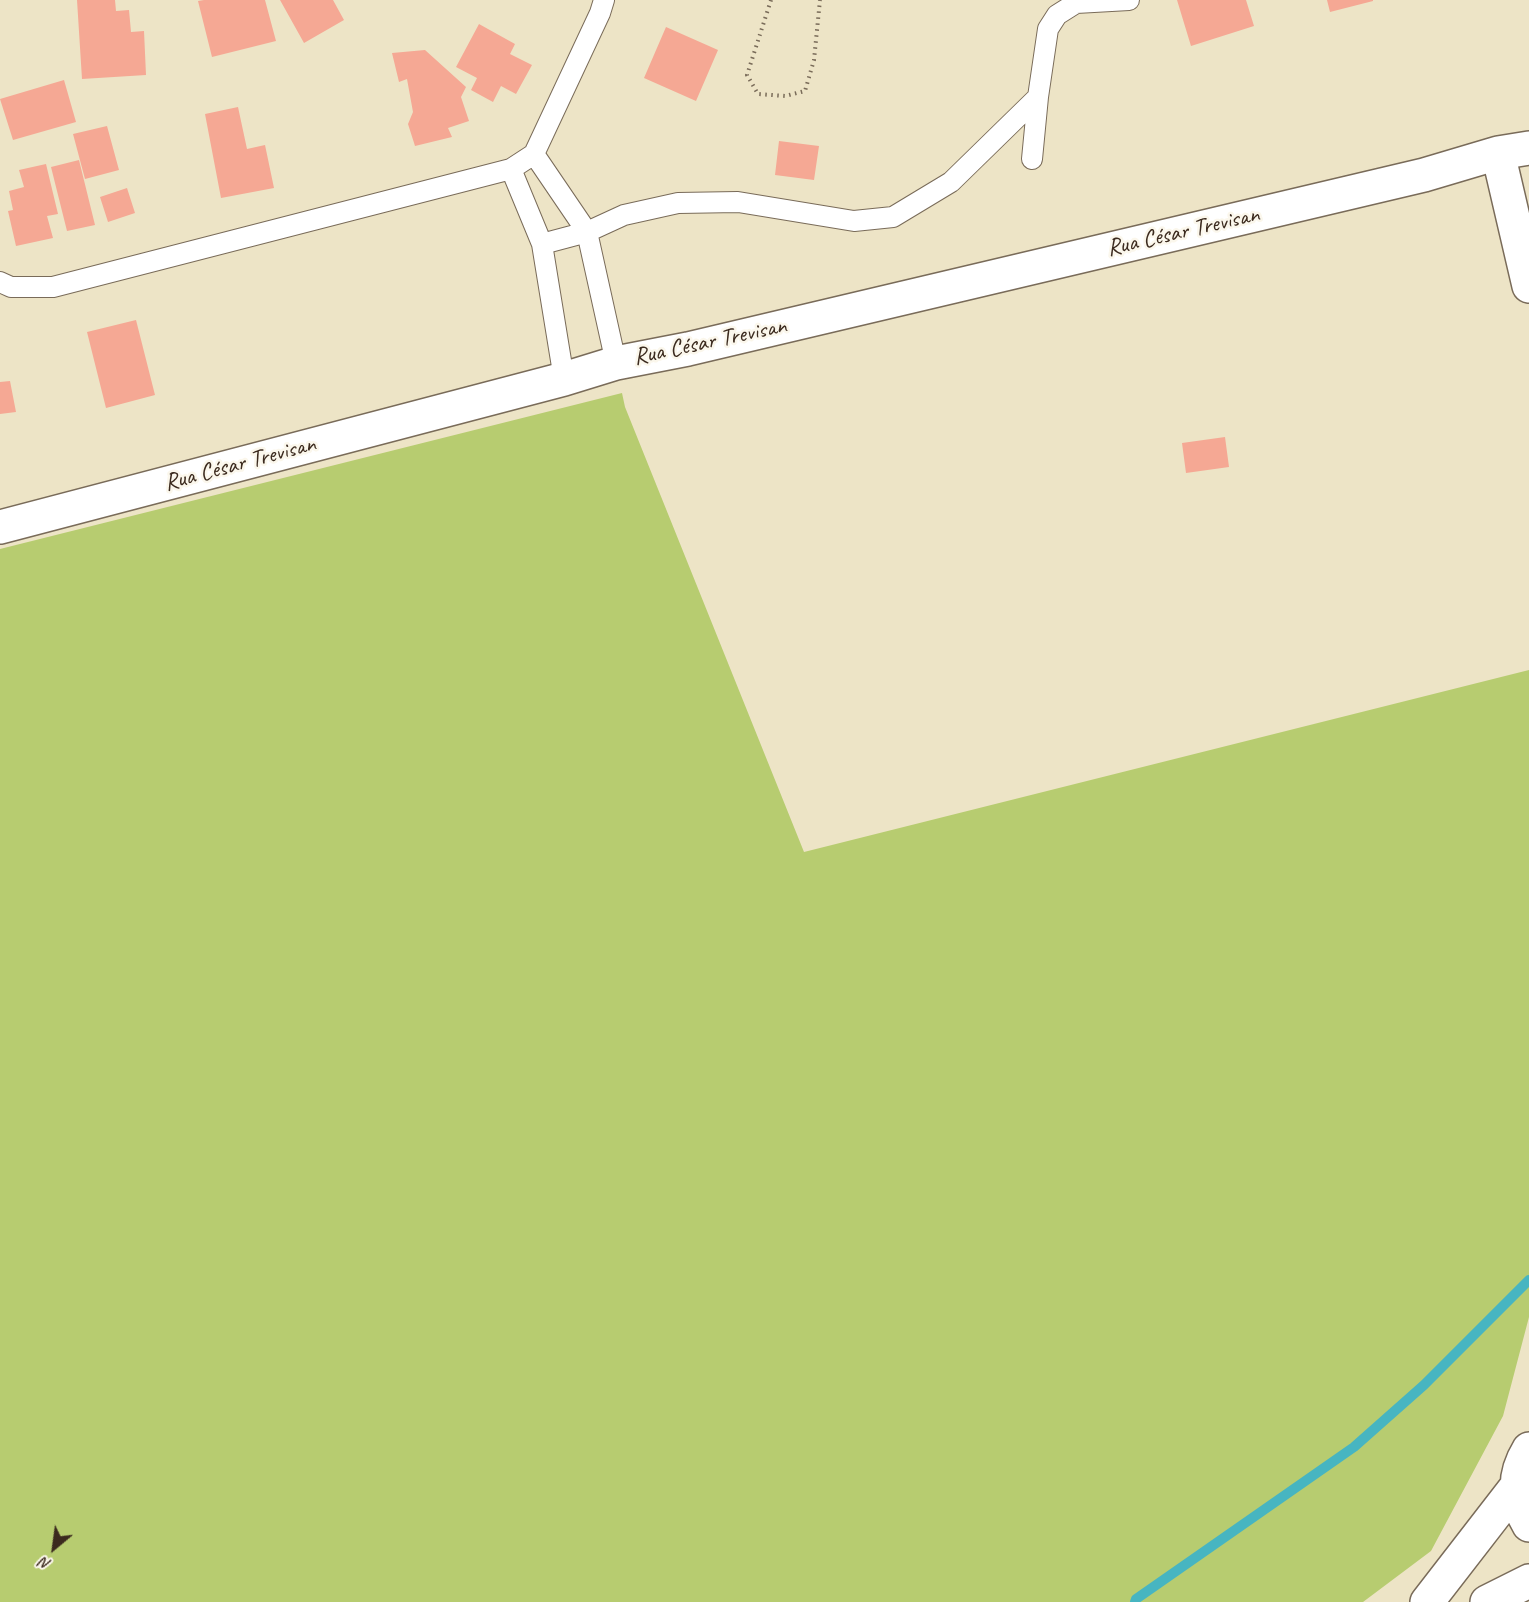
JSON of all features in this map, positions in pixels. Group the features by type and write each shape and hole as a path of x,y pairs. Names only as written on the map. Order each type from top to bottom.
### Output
{"street":[{"name":"Rua César Trevisan","path":"0,527 564,379 616,363 688,349 1424,175 1514,150"},
{"path":"1514,150 1529,286"},
{"name":"Rua César Trevisan","path":"1424,175 1518,189"},
{"path":"1529,1449 1521,1462 1516,1487 1520,1511 1529,1525"},
{"path":"1427,1602 1516,1487"},
{"path":"1487,1602 1529,1581"}],"lane":[{"path":"0,282 11,287 53,287 511,169 534,154 604,0"},
{"path":"1032,159 1048,29 1057,15 1076,3 1129,0"},
{"path":"542,244 587,232 624,215 678,203 738,202 854,221 893,217 951,182 1038,97"},
{"path":"534,154 587,232 616,363"},
{"path":"511,169 542,244 564,379"}],"path":[{"path":"771,0 747,75 758,94 785,96 805,91 814,60 820,0"}],"green space":[{"path":"622,393 625,407 804,852 1529,670 1529,1317 1503,1416 1431,1551 1363,1602 0,1602 0,549"}],"building":[{"path":"77,0 115,0 116,11 129,10 131,32 144,31 146,75 82,79"},
{"path":"265,0 276,41 212,57 198,1"},
{"path":"280,0 333,0 344,20 304,43"},
{"path":"1177,0 1246,0 1254,26 1191,46"},
{"path":"1327,0 1373,0 1373,1 1330,12"},
{"path":"479,24 515,44 510,54 532,65 516,94 501,86 493,102 471,90 477,78 456,67"},
{"path":"666,27 718,50 696,101 644,78"},
{"path":"425,50 466,87 461,97 469,121 448,128 452,137 415,146 408,124 413,112 407,79 399,82 392,53"},
{"path":"64,80 76,122 13,140 0,99"},
{"path":"238,107 247,149 265,145 274,188 221,198 205,114"},
{"path":"107,126 119,170 85,179 73,134"},
{"path":"779,141 819,146 814,180 775,175"},
{"path":"79,160 95,225 67,231 51,167"},
{"path":"46,164 58,214 47,216 53,238 16,246 8,211 13,210 9,191 24,187 19,170"},
{"path":"127,188 135,213 108,222 100,197"},
{"path":"136,320 155,395 106,408 87,332"},
{"path":"10,381 16,412 0,414 0,382"},
{"path":"1225,437 1229,467 1186,473 1182,443"}],"waterway":[{"path":"1135,1602 1136,1599 1354,1447 1424,1385 1529,1280"}]}
